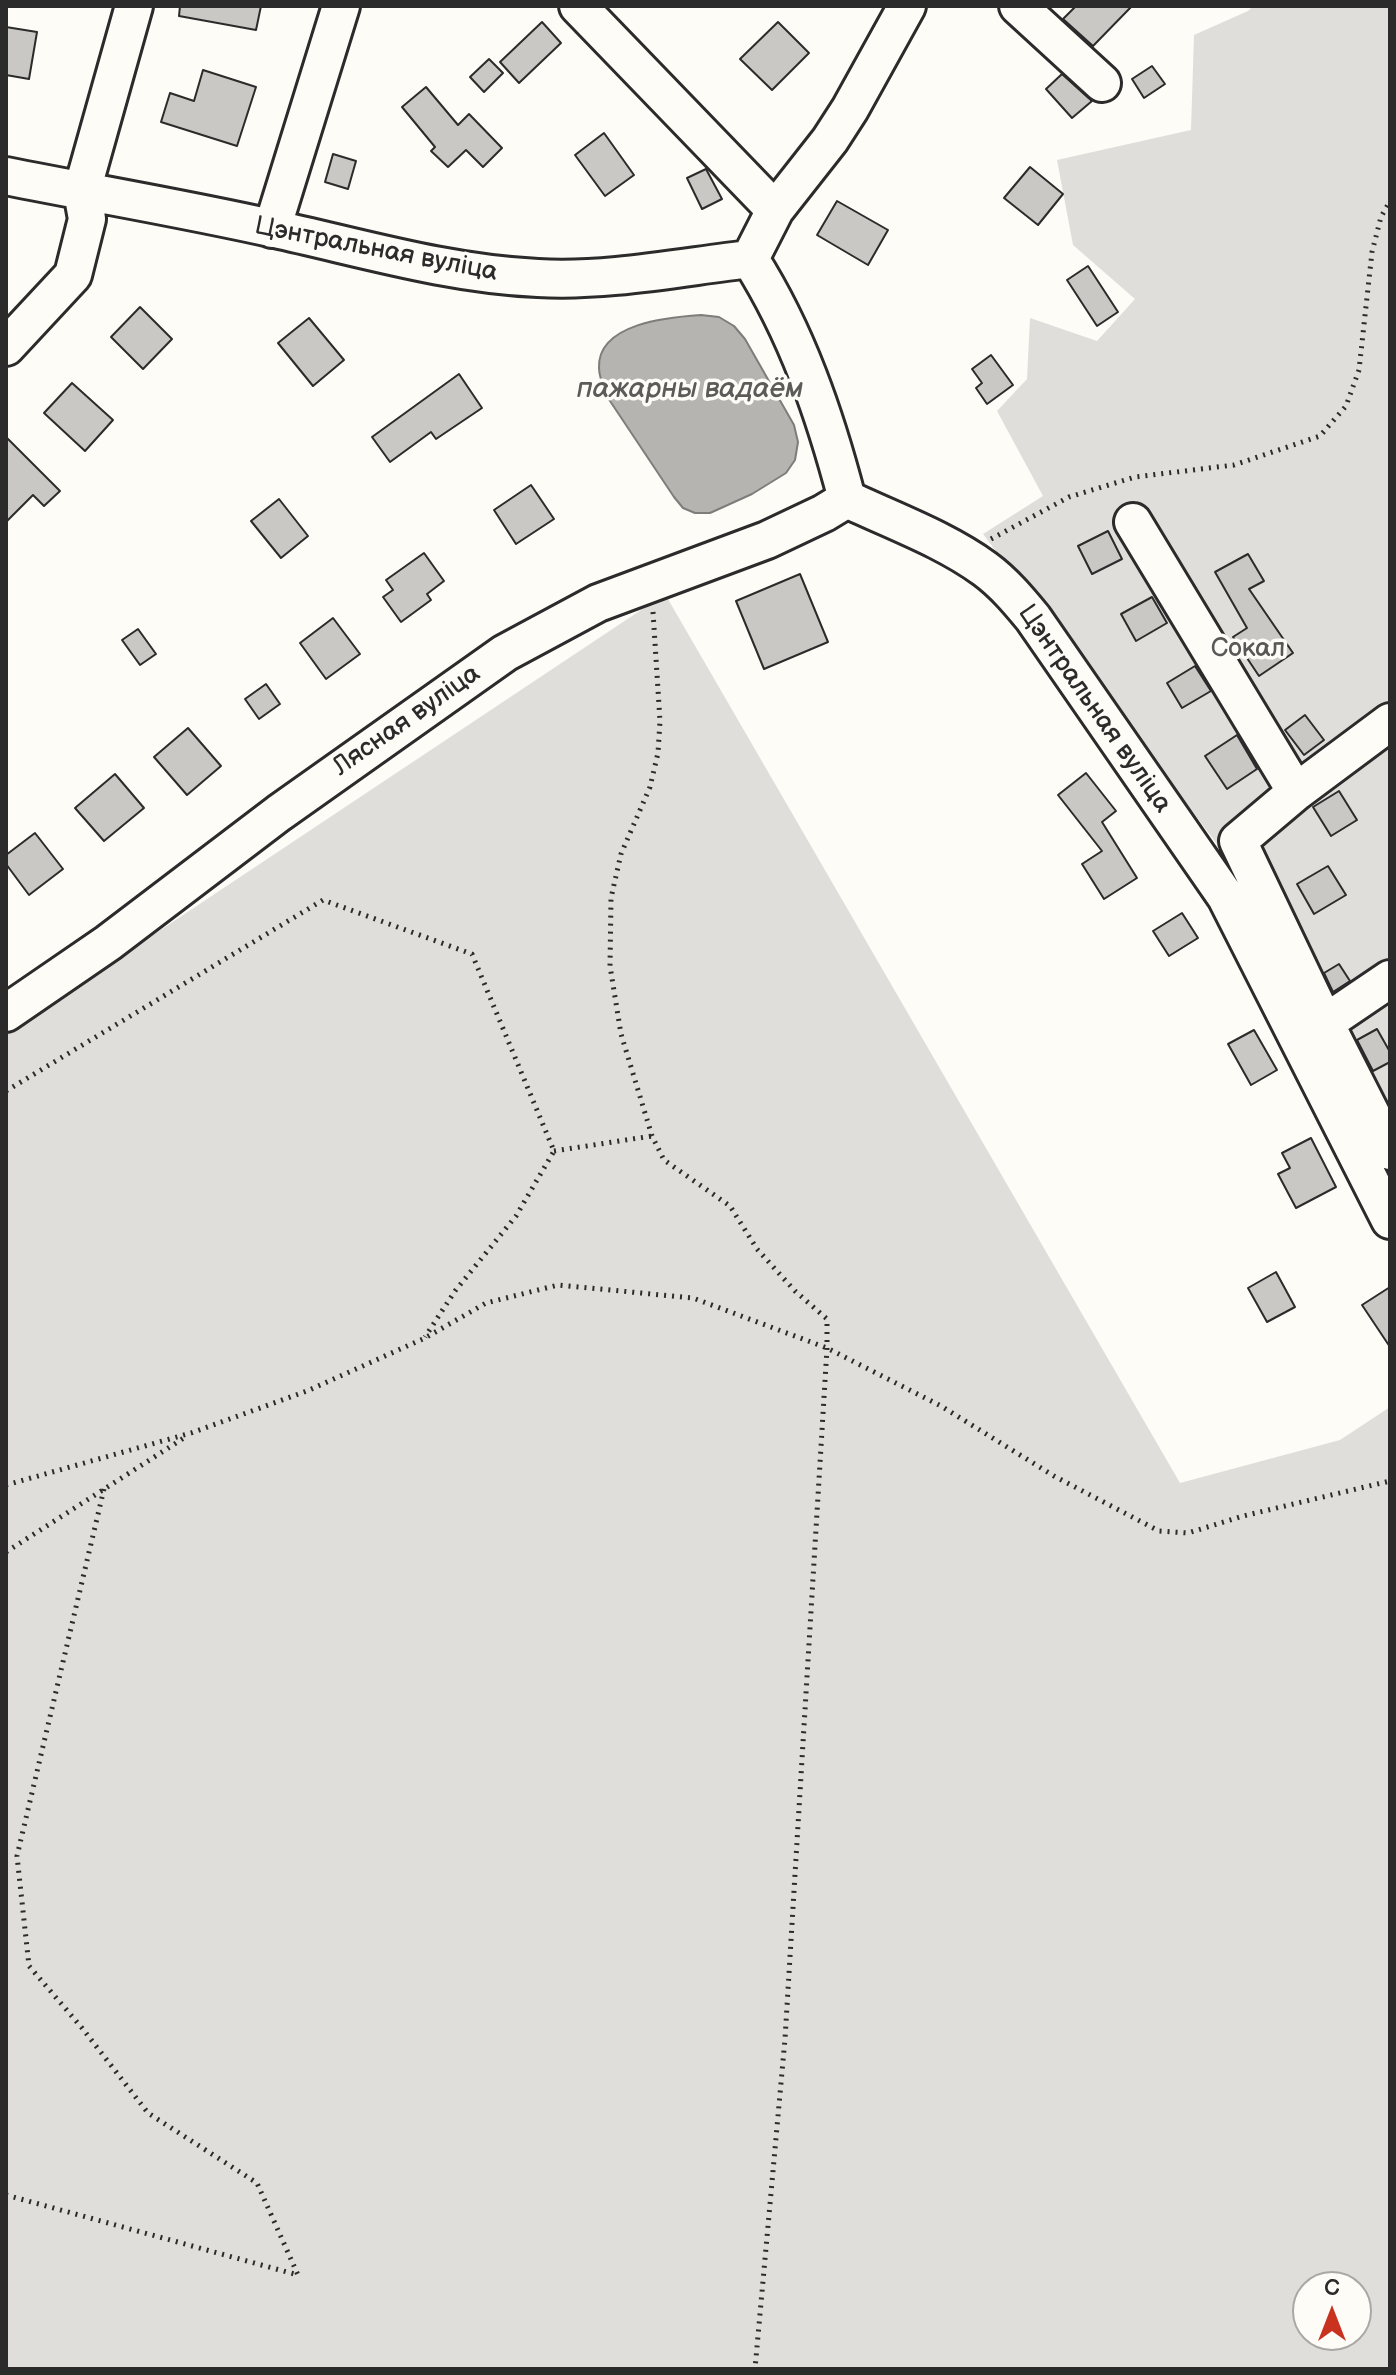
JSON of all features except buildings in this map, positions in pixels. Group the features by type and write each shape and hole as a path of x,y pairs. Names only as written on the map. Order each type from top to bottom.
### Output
{"street":[{"path":"6,347 73,275 87,219 82,191 134,6"},
{"path":"272,229 341,6"},
{"path":"578,6 775,210"},
{"path":"847,499 817,398 788,329 750,259 775,210 830,140 907,6"},
{"path":"1018,6 1102,83"},
{"name":"Цэнтральная вуліца","path":"6,176 272,229 439,267 491,275 542,279 601,277 750,259"},
{"name":"Цэнтральная вуліца","path":"847,499 962,554 988,571 1033,618 1226,897 1390,1220"},
{"name":"Лясная вуліца","path":"6,1013 108,943 303,795 505,653 598,603 767,540 847,499"},
{"path":"1133,522 1296,792"},
{"path":"1390,722 1296,792 1238,841 1390,1151"},
{"path":"1325,1023 1390,979"}],"path":[{"path":"962,554 1069,497 1135,477 1234,465 1320,436 1346,406 1359,370 1372,252 1381,217 1390,201"},
{"path":"651,584 660,721 658,753 650,787 621,854 611,898 610,966 621,1034 652,1136 664,1160 730,1206 757,1249 795,1291 827,1319 785,2039 755,2369"},
{"path":"6,1091 323,900 472,954 554,1151"},
{"path":"554,1151 652,1136"},
{"path":"425,1338 455,1291 516,1216 554,1151"},
{"path":"6,1485 191,1433 307,1391 425,1338 486,1303 558,1285 693,1298 827,1348 941,1406 1054,1476 1159,1531 1188,1533 1243,1516 1390,1481"},
{"path":"6,1552 191,1433"},
{"path":"6,2195 298,2275 257,2183 148,2113 29,1966 17,1856 104,1489"}],"green space":[{"name":"Сокал","path":"1253,6 1390,6 1390,1187 1226,856 983,534 1043,496 997,411 1027,379 1030,318 1097,341 1135,299 1073,245 1057,160 1191,130 1194,35"},
{"path":"665,594 1180,1483 1340,1440 1390,1407 1390,2369 6,2369 6,1033"}],"water":[{"name":"пажарны вадаём","path":"701,315 719,317 734,326 745,339 794,425 798,442 795,460 786,473 752,494 710,513 695,513 683,508 674,497 608,398 599,368 602,353 610,341 622,332 655,321"}]}
